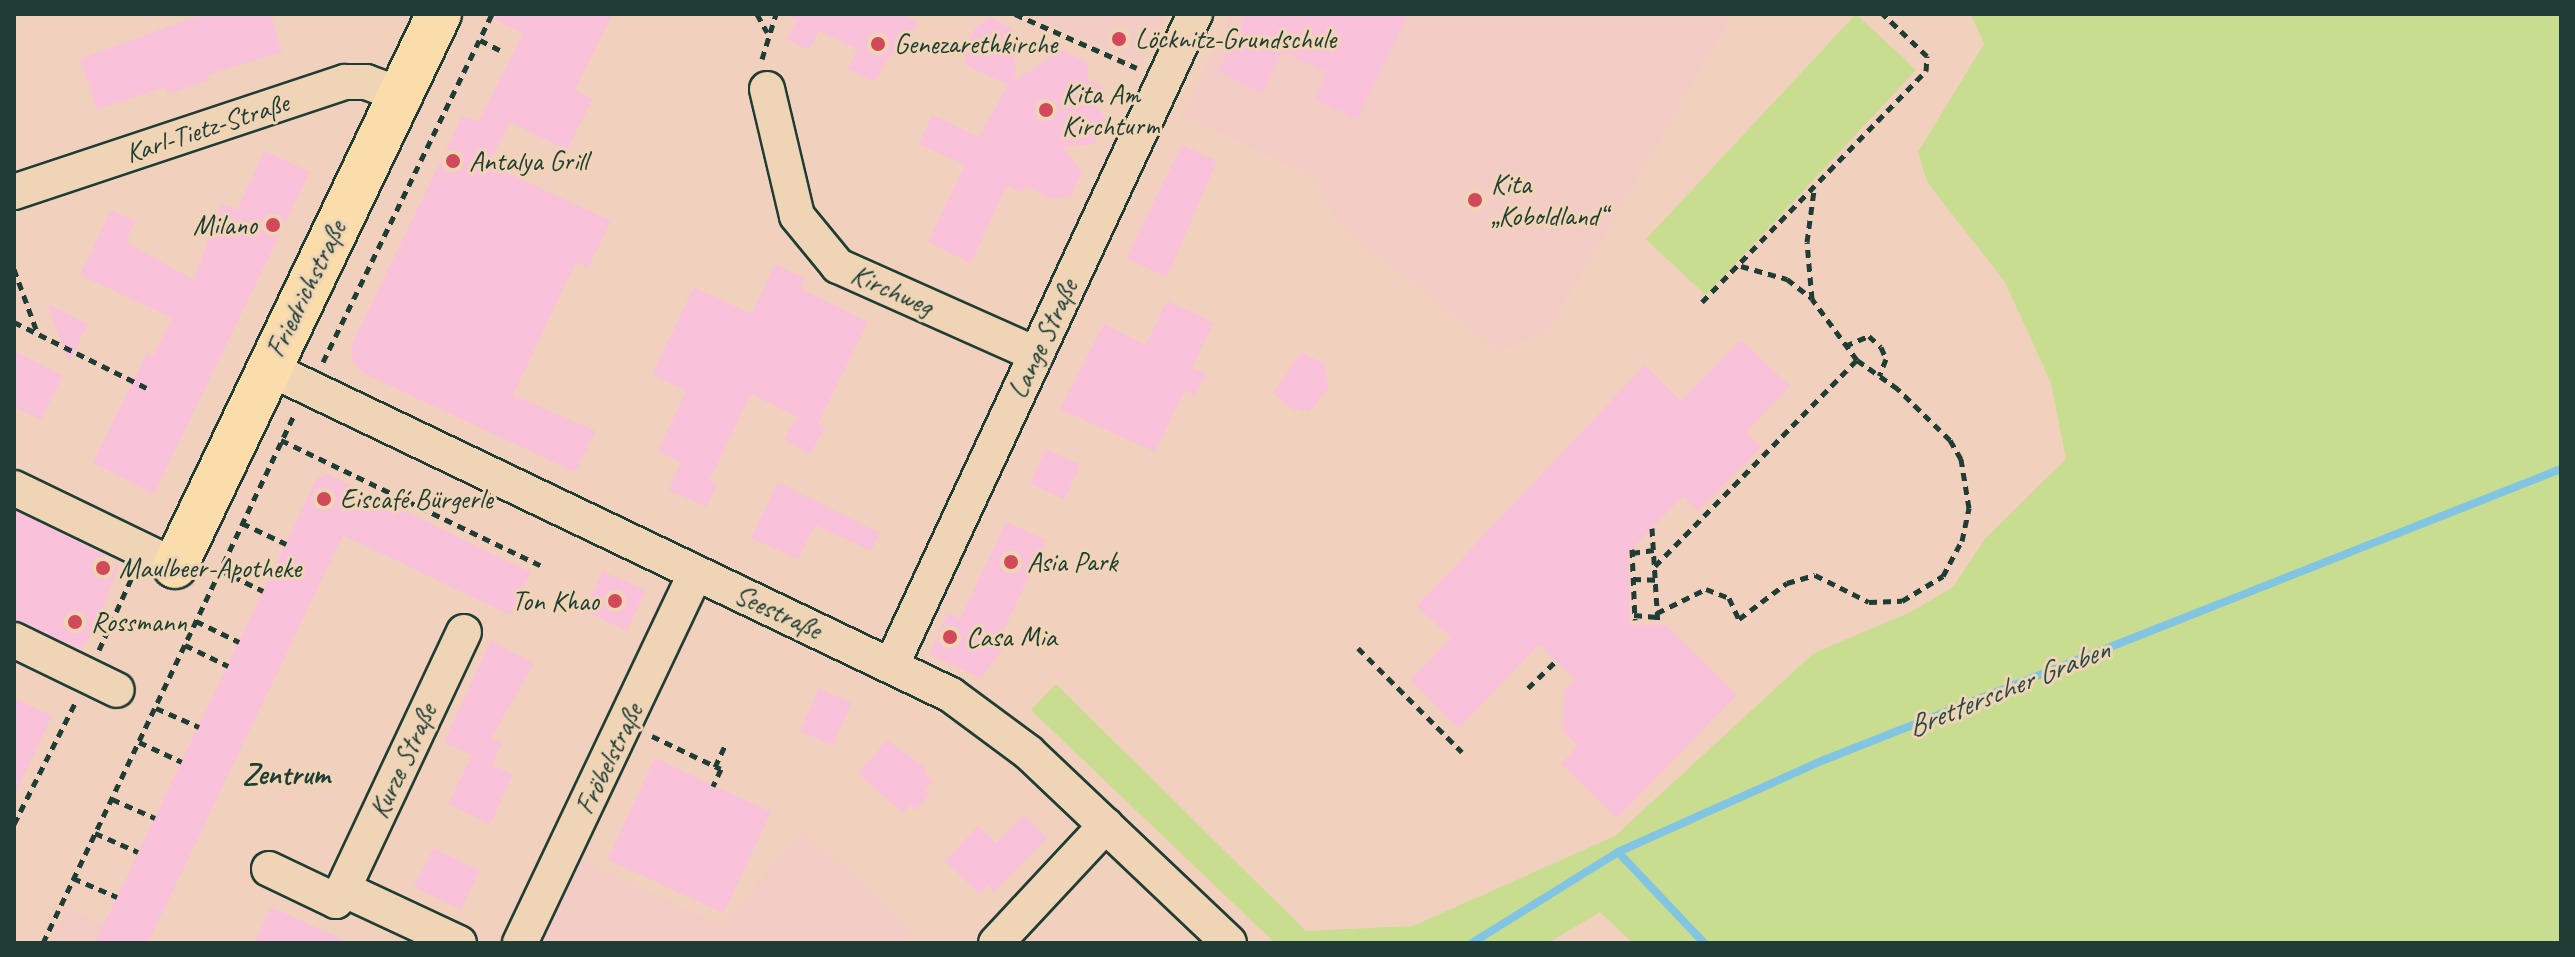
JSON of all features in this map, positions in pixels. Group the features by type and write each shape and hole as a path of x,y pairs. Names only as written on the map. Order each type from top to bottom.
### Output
{"main road":[{"name":"Friedrichstraße","path":"175,566 439,14"}],"street":[{"name":"Lange Straße","path":"892,664 1195,14"},
{"name":"Karl-Tietz-Straße","path":"14,192 345,82 366,82 401,95"},
{"name":"Kirchweg","path":"767,89 797,216 838,266 1036,354"},
{"name":"Seestraße","path":"268,368 695,574 892,664 994,722 1229,943"},
{"path":"14,488 175,566"},
{"name":"Fröbelstraße","path":"520,943 627,724 695,574"},
{"name":"Kurze Straße","path":"343,889 464,632"},
{"path":"14,640 117,690"},
{"path":"996,943 1106,825"},
{"path":"269,869 336,901 343,889 459,943"}],"path":[{"path":"43,943 281,440 492,14"},
{"path":"757,14 768,33"},
{"path":"767,89 762,61 776,14"},
{"path":"1015,14 1164,79"},
{"path":"1702,302 1741,266 1926,71 1927,56 1883,14"},
{"path":"480,40 500,50"},
{"path":"1812,299 1807,242 1814,190"},
{"path":"1654,550 1632,551 1634,617 1657,615 1706,589 1729,598 1739,619 1787,583 1815,575 1869,602 1902,601 1943,576 1962,541 1969,508 1961,459 1937,424 1857,360 1812,299 1787,279 1741,266"},
{"path":"14,269 37,333"},
{"path":"14,322 149,389"},
{"path":"1845,346 1869,336 1881,347 1886,359 1879,376"},
{"path":"1655,566 1857,360"},
{"path":"281,440 544,567"},
{"path":"242,523 286,544"},
{"path":"1652,528 1658,625"},
{"path":"220,570 263,591"},
{"path":"1633,579 1656,580"},
{"path":"196,621 239,642"},
{"path":"185,645 228,666"},
{"path":"1358,648 1462,752"},
{"path":"1528,688 1556,661"},
{"path":"156,708 199,727"},
{"path":"627,724 721,769 713,786"},
{"path":"139,742 182,762"},
{"path":"715,767 725,746"},
{"path":"112,799 155,818"},
{"path":"95,833 138,852"},
{"path":"73,878 117,897"}],"shaded area":[{"name":"Löcknitz-Grundschule","path":"1028,14 1166,14 1141,64"},
{"name":"Kita „Koboldland“","path":"1231,14 1733,14 1549,330 1498,351 1338,224 1312,176 1182,115"},
{"path":"803,831 914,930 903,943 536,943 576,857 721,925"},
{"path":"67,908 140,943 51,943"}],"green space":[{"path":"1856,14 1916,70 1706,295 1646,239"},
{"path":"1971,14 2561,14 2561,943 1633,943 1600,912 1548,943 1275,943 1031,710 1056,684 1306,931 1413,926 1615,836 1814,653 1911,612 1953,587 1985,539 2066,459 2051,383 2005,282 1927,182 1918,152 1984,44"}],"building":[{"path":"204,14 271,14 282,52 208,75 209,80 168,94 165,87 97,109 80,59"},
{"path":"483,14 613,14 575,90 593,99 567,150 510,122 489,164 611,221 588,268 576,262 513,395 596,431 575,472 365,374 352,361 352,344 463,115 478,122 523,34"},
{"name":"Genezarethkirche","path":"785,14 902,14 918,22 901,57 892,53 874,82 848,69 857,49 819,31 809,50 787,40 797,20"},
{"path":"1246,14 1408,14 1357,119 1315,99 1327,72 1282,51 1262,93 1218,71"},
{"name":"Kita Am Kirchturm","path":"990,17 1014,30 1016,80 1061,50 1087,62 1088,79 1105,88 1096,105 1106,119 1095,144 1063,147 1082,173 1070,197 1053,199 1026,186 1022,193 1007,185 971,263 928,242 965,165 919,144 932,115 979,137 1008,85 967,66 964,49 976,27"},
{"path":"1182,145 1217,161 1167,277 1126,258"},
{"path":"264,151 310,172 154,494 93,463 147,353 153,356 172,318 80,275 111,210 135,221 126,242 194,280 222,203 237,210"},
{"path":"775,264 805,279 801,289 868,322 818,423 825,428 810,454 784,439 797,417 751,394 709,481 717,484 707,507 669,490 681,462 658,451 686,391 652,375 694,287 752,314"},
{"path":"1167,301 1214,323 1192,368 1206,374 1195,396 1185,390 1155,452 1060,409 1104,324 1146,345"},
{"path":"47,304 88,324 69,363"},
{"path":"1741,340 1790,386 1746,432 1761,447 1698,511 1683,496 1628,553 1630,625 1666,625 1737,695 1617,818 1561,764 1578,746 1563,731 1564,691 1575,680 1539,644 1459,728 1410,680 1451,638 1417,606 1645,365 1681,401"},
{"path":"14,351 63,376 41,420 14,407"},
{"path":"1302,352 1324,364 1329,389 1309,411 1292,409 1273,393"},
{"path":"1046,449 1080,465 1064,499 1030,483"},
{"path":"327,474 531,572 510,615 343,535 148,943 95,943 317,478"},
{"path":"778,482 880,533 871,551 815,525 798,559 751,538"},
{"path":"14,510 105,554 103,559 119,566 94,631 81,650 14,620"},
{"path":"1006,522 1046,540 1000,638 1009,642 980,678 929,654 948,613 960,619"},
{"name":"Ton Khao","path":"603,571 646,591 627,631 584,611"},
{"path":"491,640 534,664 491,738 502,744 492,765 513,775 490,824 448,804 472,755 444,742"},
{"path":"819,688 852,703 833,746 800,731"},
{"path":"14,698 52,716 14,797"},
{"path":"887,740 927,769 924,773 933,781 925,790 930,794 916,810 910,805 903,813 858,773"},
{"path":"655,758 771,812 724,914 608,860"},
{"path":"1024,815 1047,838 994,892 988,885 979,894 945,861 978,826 996,843"},
{"path":"433,848 480,871 461,909 414,887"},
{"path":"271,907 350,943 254,943"}],"waterway":[{"name":"Bretterscher Graben","path":"1472,943 1618,852 1824,760 2561,469"},
{"path":"1618,852 1704,943"}],"place":[{"name":"Löcknitz-Grundschule","path":"1119,39"},
{"name":"Genezarethkirche","path":"878,44"},
{"name":"Kita Am Kirchturm","path":"1046,110"},
{"name":"Antalya Grill","path":"453,161"},
{"name":"Kita „Koboldland“","path":"1475,200"},
{"name":"Milano","path":"273,225"},
{"name":"Eiscafé Bürgerle","path":"324,499"},
{"name":"Asia Park","path":"1011,562"},
{"name":"Maulbeer-Apotheke","path":"103,568"},
{"name":"Ton Khao","path":"615,601"},
{"name":"Rossmann","path":"75,622"},
{"name":"Casa Mia","path":"950,637"}],"district":[{"name":"Zentrum","path":"286,774"}]}
